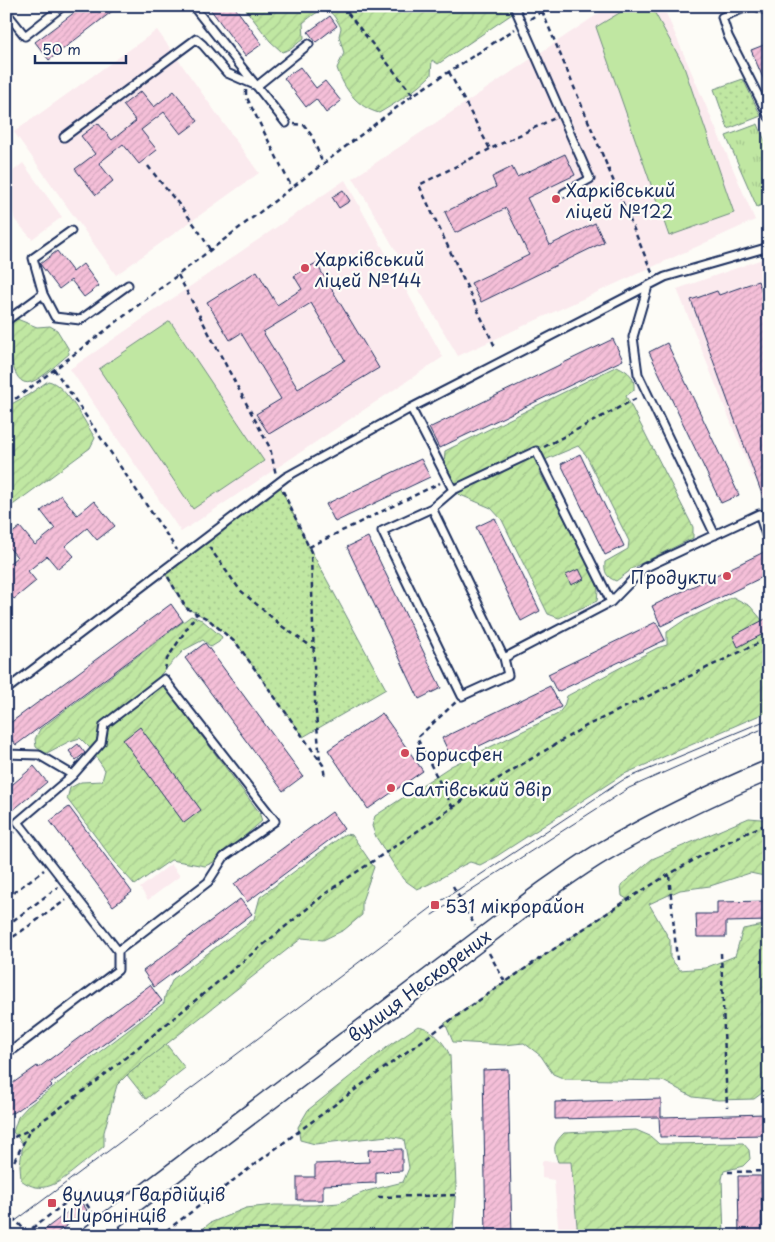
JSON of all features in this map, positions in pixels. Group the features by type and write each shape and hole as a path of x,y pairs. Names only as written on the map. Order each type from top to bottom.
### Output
{"main road":[{"name":"вулиця Нескорених","path":"104,1227 543,892 599,854 730,787 769,770"}],"lane":[{"path":"6,12 25,36 63,6"},
{"path":"193,6 286,123"},
{"path":"514,6 590,179 564,193"},
{"path":"750,6 722,17 728,36 769,117"},
{"path":"755,6 769,11"},
{"path":"64,137 196,40 203,45 227,73 257,86"},
{"path":"257,86 309,44"},
{"path":"71,231 33,258 43,294 55,317 80,320 128,285"},
{"path":"6,690 278,482 411,408 665,277 769,247"},
{"path":"648,286 633,337 638,374 715,535"},
{"path":"6,321 43,294"},
{"path":"411,408 452,490"},
{"path":"432,508 504,658 508,675 462,696 382,531 432,508 452,490 536,451 611,602"},
{"path":"504,658 611,602 644,568 759,514 769,544"},
{"path":"6,1051 14,1049 118,970 118,951 18,822 73,775 100,742 104,724 164,679 275,821 224,857 208,882 118,951"},
{"path":"6,754 39,755 73,775"}],"path":[{"path":"342,6 413,95"},
{"path":"6,400 17,398 413,95 550,6"},
{"path":"542,11 656,282"},
{"path":"449,72 490,149"},
{"path":"246,82 246,96 292,188"},
{"path":"496,349 419,186 490,149 562,115"},
{"path":"286,123 304,125 312,136 324,164"},
{"path":"148,166 172,198 192,220 210,250"},
{"path":"178,275 270,448 278,482 311,552 320,761"},
{"path":"54,369 181,556"},
{"path":"536,451 647,393"},
{"path":"309,547 447,479"},
{"path":"203,539 240,590 283,627 315,649"},
{"path":"163,570 186,608 208,619 237,644 323,765 325,778"},
{"path":"164,679 167,660 197,613"},
{"path":"6,1141 31,1128 97,1081 330,890 453,808 586,726 769,638"},
{"path":"453,808 417,738 462,696"},
{"path":"159,1236 437,1029 618,904 728,840 769,823"},
{"path":"6,898 51,865"},
{"path":"668,875 677,960"},
{"path":"6,926 65,882"},
{"path":"454,886 478,932"},
{"path":"6,942 54,910 74,894"},
{"path":"488,950 505,982"},
{"path":"721,953 727,1107"},
{"path":"6,1177 31,1128"},
{"path":"728,1172 769,1171"},
{"path":"6,1211 27,1232 79,1193 104,1227"},
{"path":"378,1197 459,1195"}],"shaded area":[{"name":"Харківський ліцей №122","path":"610,6 663,6 755,220 458,356 353,178"},
{"path":"157,30 259,173 116,275 14,132"},
{"path":"23,163 62,217 32,239 15,220 6,188 6,177"},
{"name":"Харківський ліцей №144","path":"345,180 443,357 181,532 70,369"},
{"path":"768,257 769,471 753,477 677,289"},
{"path":"171,864 180,876 148,900 140,888"},
{"path":"542,1161 571,1162 578,1236 559,1236 554,1180 542,1178"}],"green space":[{"path":"243,6 398,6 404,13 414,6 524,6 438,64 432,60 431,75 406,96 379,113 358,102 343,83 337,68 344,53 339,36 341,28 337,20 328,11 320,11 303,23 304,38 291,49 282,52 270,41"},
{"path":"631,6 651,6 683,64 734,213 669,236 596,27"},
{"path":"743,79 761,116 728,129 714,89"},
{"path":"758,124 769,151 769,202 757,207 726,136"},
{"path":"17,319 37,327 50,326 57,330 68,348 69,354 45,374 31,382 24,382 19,378 14,370 12,361 7,324"},
{"path":"170,321 264,461 193,509 99,369"},
{"path":"617,366 632,378 634,390 626,396 693,527 693,538 638,565 616,581 610,578 606,574 605,562 628,549 629,541 586,455 578,446 547,459 539,471 596,578 598,591 597,601 559,618 548,614 502,520 491,508 458,494 444,464 445,451"},
{"path":"48,381 55,383 68,396 95,438 90,448 6,510 6,407"},
{"path":"278,482 309,547 386,689 303,737 237,644 208,619 186,608 163,570"},
{"path":"733,597 750,606 763,621 769,636 769,711 622,775 480,865 470,862 417,889 403,879 376,837 372,826 375,816 451,766 558,714 564,706 567,696 657,648 667,645 667,632 683,621"},
{"path":"191,616 202,620 222,637 219,642 211,647 203,640 184,650 160,675 164,686 259,812 262,821 214,862 205,866 171,860 135,885 118,866 67,799 70,788 81,782 102,781 105,770 89,747 80,738 45,754 36,747 35,739 40,729"},
{"path":"749,818 769,822 769,877 750,873 710,886 680,890 649,904 670,940 670,958 680,970 705,968 735,956 743,929 769,924 769,1092 765,1091 754,1099 718,1100 693,1097 663,1081 565,1079 553,1074 541,1056 524,1043 504,1045 453,1042 445,1023 627,899 622,896 621,885 652,859"},
{"path":"345,834 352,835 374,867 362,901 362,915 344,930 323,940 302,938 127,1075 117,1085 104,1132 104,1146 70,1174 57,1183 43,1187 29,1185 21,1180 20,1165 23,1144 13,1132 18,1117 27,1107 164,1003 165,996 173,979 254,919 260,897"},
{"path":"418,1026 433,1033 445,1046 450,1056 456,1186 453,1228 450,1236 194,1236 210,1223 246,1208 339,1203 367,1191 403,1182 409,1168 404,1139 388,1136 315,1144 300,1140 298,1127 308,1110 391,1044"},
{"path":"166,1044 185,1068 146,1099 127,1075"},
{"path":"636,1130 650,1136 659,1144 743,1143 749,1150 750,1159 743,1166 724,1171 722,1179 724,1236 578,1236 571,1162 558,1162 555,1153 556,1143 564,1133"},
{"path":"769,1164 769,1236 767,1236 766,1180"}],"building":[{"path":"83,6 119,6 49,60 35,42"},
{"path":"208,6 234,6 262,44 245,56"},
{"path":"330,16 337,26 316,42 308,32"},
{"path":"769,43 769,92 751,50"},
{"path":"300,67 316,88 325,81 341,101 326,113 316,99 306,107 284,78"},
{"path":"141,91 154,107 174,91 198,121 181,134 164,112 141,130 157,150 139,164 123,144 99,163 113,181 96,195 75,169 95,154 81,136 98,123 112,140 136,121 123,105"},
{"path":"565,154 575,175 527,198 550,245 595,223 604,242 481,302 471,283 529,255 506,208 455,233 445,212 496,187 492,177 512,167 517,177"},
{"path":"343,190 350,201 339,208 332,197"},
{"path":"57,251 73,272 83,264 99,286 84,297 71,280 59,289 40,264"},
{"path":"316,263 379,368 269,434 256,414 281,399 241,333 230,340 207,302 257,271 277,305 302,289 294,276","holes":["311,303 345,360 298,389 263,332"]},
{"path":"758,281 769,311 769,507 767,508 691,300 717,291 719,295"},
{"path":"613,339 623,360 439,448 429,428"},
{"path":"667,343 739,495 721,503 649,352"},
{"path":"580,454 624,546 605,555 561,464"},
{"path":"421,459 430,477 335,522 326,504"},
{"path":"61,495 77,515 94,501 115,526 97,540 87,528 65,546 74,556 58,569 47,556 28,571 36,581 14,599 6,590 6,566 17,557 6,544 6,538 20,527 35,545 55,529 41,511"},
{"path":"495,518 540,611 521,621 476,527"},
{"path":"368,537 441,688 419,699 347,547"},
{"path":"764,552 769,561 769,574 661,626 652,606"},
{"path":"579,569 584,579 571,585 566,575"},
{"path":"171,604 183,621 16,745 6,732 6,726"},
{"path":"769,617 769,631 738,647 733,636"},
{"path":"656,622 665,640 557,692 548,674"},
{"path":"205,643 303,776 283,791 185,658"},
{"path":"550,686 561,707 452,759 442,738"},
{"path":"382,713 423,771 368,809 328,750"},
{"path":"140,727 201,810 184,823 123,740"},
{"path":"78,744 85,753 76,760 69,751"},
{"path":"34,766 47,782 6,816 6,790"},
{"path":"69,807 132,892 113,906 50,821"},
{"path":"332,812 344,829 247,902 234,884"},
{"path":"240,899 252,914 154,987 143,971"},
{"path":"769,901 769,921 726,922 726,937 697,937 696,914 717,914 717,902"},
{"path":"150,985 162,1001 50,1084 52,1086 15,1112 6,1114 6,1088 37,1066 38,1068"},
{"path":"508,1069 512,1236 486,1236 483,1070"},
{"path":"661,1099 661,1117 765,1114 766,1135 660,1137 659,1117 555,1119 555,1102"},
{"path":"402,1149 402,1171 376,1172 376,1183 323,1185 323,1200 297,1200 297,1177 315,1177 315,1164 369,1162 368,1150"},
{"path":"738,1176 761,1176 762,1236 739,1236"},
{"path":"81,1202 87,1210 53,1236 49,1236 44,1230"}],"tram line":[{"path":"6,1228 435,905 623,780 769,719"},
{"path":"432,915 629,788 760,730"}],"place":[{"name":"Харківський ліцей №122","path":"556,199"},
{"name":"Харківський ліцей №144","path":"305,268"},
{"name":"Продукти","path":"727,576"},
{"name":"Борисфен","path":"405,753"},
{"name":"Салтівський двір","path":"391,788"},
{"name":"531 мікрорайон","path":"435,905"},
{"name":"вулиця Гвардійців Широнінців","path":"52,1203"}]}
